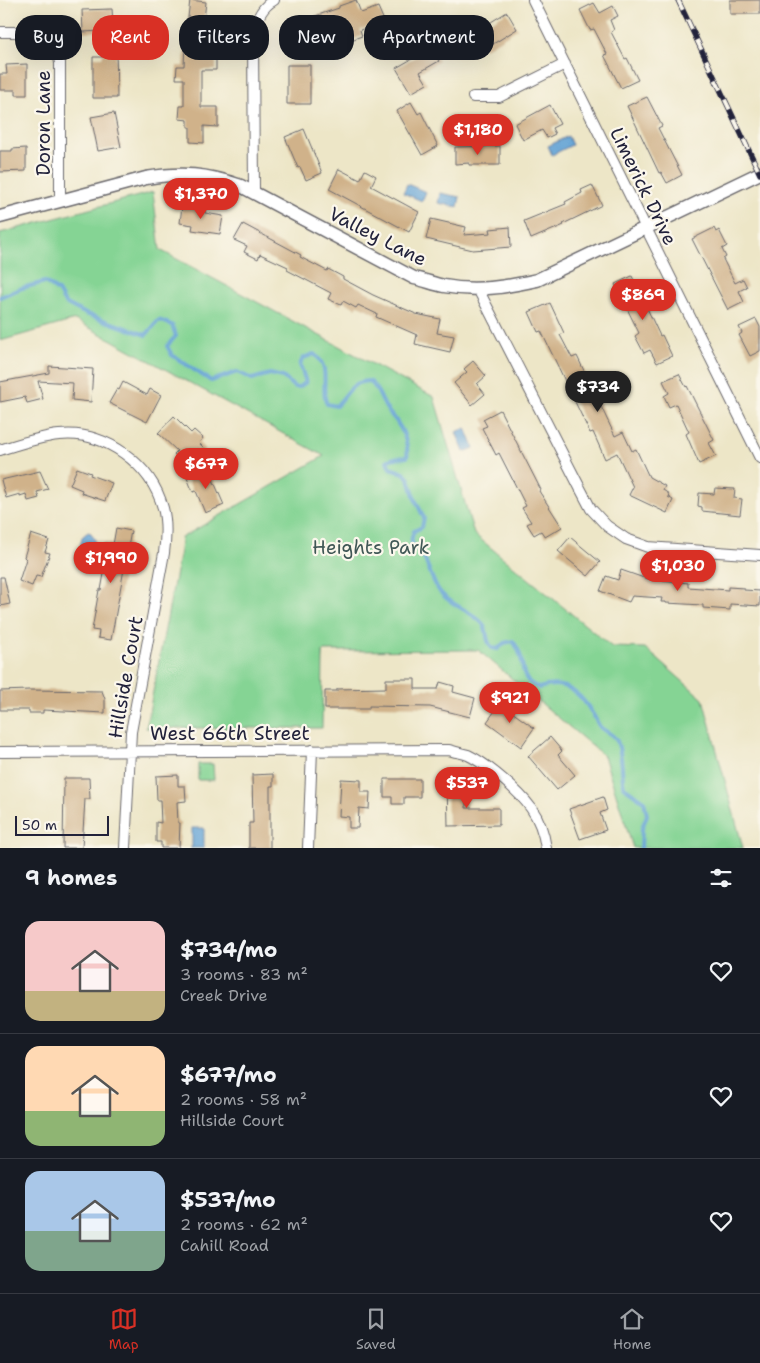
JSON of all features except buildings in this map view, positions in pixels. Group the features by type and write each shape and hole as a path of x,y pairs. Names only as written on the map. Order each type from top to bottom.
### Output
{"street":[{"path":"254,193 253,34 255,23 261,11 274,0"},
{"name":"Limerick Drive","path":"533,0 760,458"},
{"name":"Doron Lane","path":"0,32 41,34 52,41 58,51 60,63 60,201"},
{"path":"473,96 499,97 565,64"},
{"name":"Valley Lane","path":"0,217 146,178 170,174 194,174 218,178 241,186 414,278 444,286 478,290 506,287 537,280 760,173"},
{"path":"478,290 587,502 607,526 626,539 648,547 760,555"},
{"name":"Hillside Court","path":"0,450 39,438 60,434 83,436 106,442 142,468 155,487 163,508 166,530 165,546 131,732 125,848"},
{"path":"308,848 312,750"},
{"name":"West 66th Street","path":"0,752 449,750 466,754 480,762 520,796 531,808 539,823 546,848"}],"green space":[{"name":"Heights Park","path":"153,192 160,250 434,397 474,534 612,647 645,648 703,699 743,848 633,848 604,756 478,650 323,651 322,728 146,728 181,538 324,456 75,320 0,341 0,233"},
{"path":"198,764 213,764 214,780 198,780"}],"water":[{"path":"568,136 572,145 552,155 548,146"},
{"path":"407,184 426,192 422,201 403,193"},
{"path":"440,193 460,197 458,207 438,203"},
{"path":"466,428 474,448 464,452 456,432"},
{"path":"88,532 91,533 95,540 92,557 89,560 82,560 79,555 82,537"},
{"path":"192,828 204,828 204,848 190,848 192,846"}],"waterway":[{"path":"0,297 22,288 45,282 58,291 65,303 86,314 146,335 159,320 172,325 176,336 167,346 172,355 211,381 237,372 252,379 270,374 283,377 294,387 299,387 306,382 300,365 303,358 314,354 323,366 324,392 327,404 336,406 354,385 370,381 385,407 397,422 406,440 407,457 394,458 387,461 390,468 404,473 409,479 415,499 424,518 422,527 414,531 412,543 421,552 437,588 450,601 473,615 483,624 492,648 498,649 504,643 513,641 519,651 525,677 532,685 539,688 556,685 564,686 577,693 600,727 616,739 620,752 624,787 644,801 647,815 642,828 641,848"}],"railway":[{"path":"678,0 760,174"}]}
